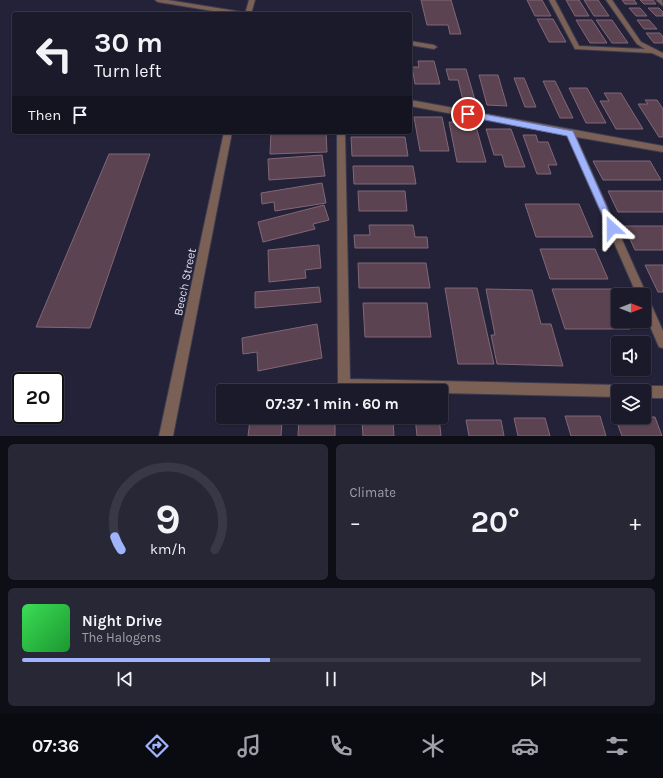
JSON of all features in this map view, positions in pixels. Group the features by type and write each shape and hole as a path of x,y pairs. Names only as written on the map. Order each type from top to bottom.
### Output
{"street":[{"path":"249,12 252,0"},
{"name":"Beech Street","path":"166,436 228,134"}],"lane":[{"path":"158,0 230,12"},
{"path":"552,0 577,48 651,51"},
{"path":"608,0 639,43 651,51 663,56"},
{"path":"660,0 663,4"},
{"path":"412,43 434,47"},
{"path":"412,103 663,149"},
{"path":"570,133 639,288"},
{"path":"341,134 344,385 611,391"},
{"path":"651,316 663,343"},
{"path":"651,392 663,392"}],"building":[{"path":"421,0 451,0 461,34 450,34 448,25 427,25"},
{"path":"527,0 542,0 551,16 535,16"},
{"path":"566,0 579,0 589,16 575,16"},
{"path":"584,0 598,0 609,16 594,16"},
{"path":"622,0 634,0 637,4 625,4"},
{"path":"640,0 653,0 656,4 644,4"},
{"path":"629,8 640,8 647,16 636,16"},
{"path":"648,8 659,8 663,12 663,16 656,16"},
{"path":"537,19 553,19 566,42 549,42"},
{"path":"576,20 592,20 607,43 590,43"},
{"path":"596,20 612,20 628,43 612,43"},
{"path":"637,20 649,20 657,29 644,29"},
{"path":"646,33 660,33 663,37 663,43 654,43"},
{"path":"418,61 434,61 440,84 415,84 412,67 419,67"},
{"path":"446,69 466,69 475,100 463,100 458,80 449,80"},
{"path":"479,75 498,75 507,106 487,105"},
{"path":"514,78 524,78 536,107 525,107"},
{"path":"543,81 555,81 573,118 560,118"},
{"path":"569,88 587,88 606,123 586,123"},
{"path":"604,93 621,93 643,129 616,129 600,101 609,101"},
{"path":"645,100 657,100 663,109 663,137 659,137 638,104 648,104"},
{"path":"414,117 442,117 449,151 420,151"},
{"path":"449,122 475,123 486,162 457,162"},
{"path":"486,129 511,129 525,167 505,167 502,155 494,155"},
{"path":"271,134 326,134 327,152 270,154"},
{"path":"523,135 536,135 538,142 548,142 557,165 548,165 551,174 537,174"},
{"path":"351,137 405,137 408,156 352,156"},
{"path":"109,154 150,154 90,328 36,327"},
{"path":"322,155 325,176 269,180 268,159"},
{"path":"593,161 650,161 661,180 603,180"},
{"path":"353,166 413,166 416,184 354,184"},
{"path":"322,183 326,203 275,211 274,202 262,204 261,193"},
{"path":"358,191 405,191 407,211 359,211"},
{"path":"608,191 663,191 663,212 618,212"},
{"path":"525,204 579,204 593,237 536,237"},
{"path":"324,205 329,220 313,224 315,229 263,242 258,222"},
{"path":"369,225 413,225 415,237 427,237 428,248 355,248 354,235 370,235"},
{"path":"624,226 663,226 663,250 635,250"},
{"path":"319,245 321,268 305,270 306,278 269,282 268,250"},
{"path":"540,249 595,249 608,279 550,279"},
{"path":"358,263 426,263 430,288 359,288"},
{"path":"645,265 663,265 663,292 658,292"},
{"path":"319,287 321,302 255,308 255,292"},
{"path":"445,288 477,288 494,364 458,364"},
{"path":"486,289 532,290 541,324 551,324 563,366 497,364 491,335 495,335"},
{"path":"552,289 611,289 611,328 630,329 565,329"},
{"path":"363,303 427,303 431,337 365,337"},
{"path":"317,324 322,358 258,371 257,352 243,354 242,338"},
{"path":"565,416 600,416 606,436 571,436"},
{"path":"651,417 655,417 662,436 622,436 618,424 651,424"},
{"path":"514,418 545,418 550,436 518,436"},
{"path":"466,420 501,420 504,436 469,436"},
{"path":"250,424 282,424 281,436 248,436"},
{"path":"299,424 335,424 335,436 298,436"},
{"path":"362,424 393,424 394,436 363,436"},
{"path":"416,424 440,424 441,436 417,436"}],"route":[{"path":"468,114 570,133 612,228"}]}
